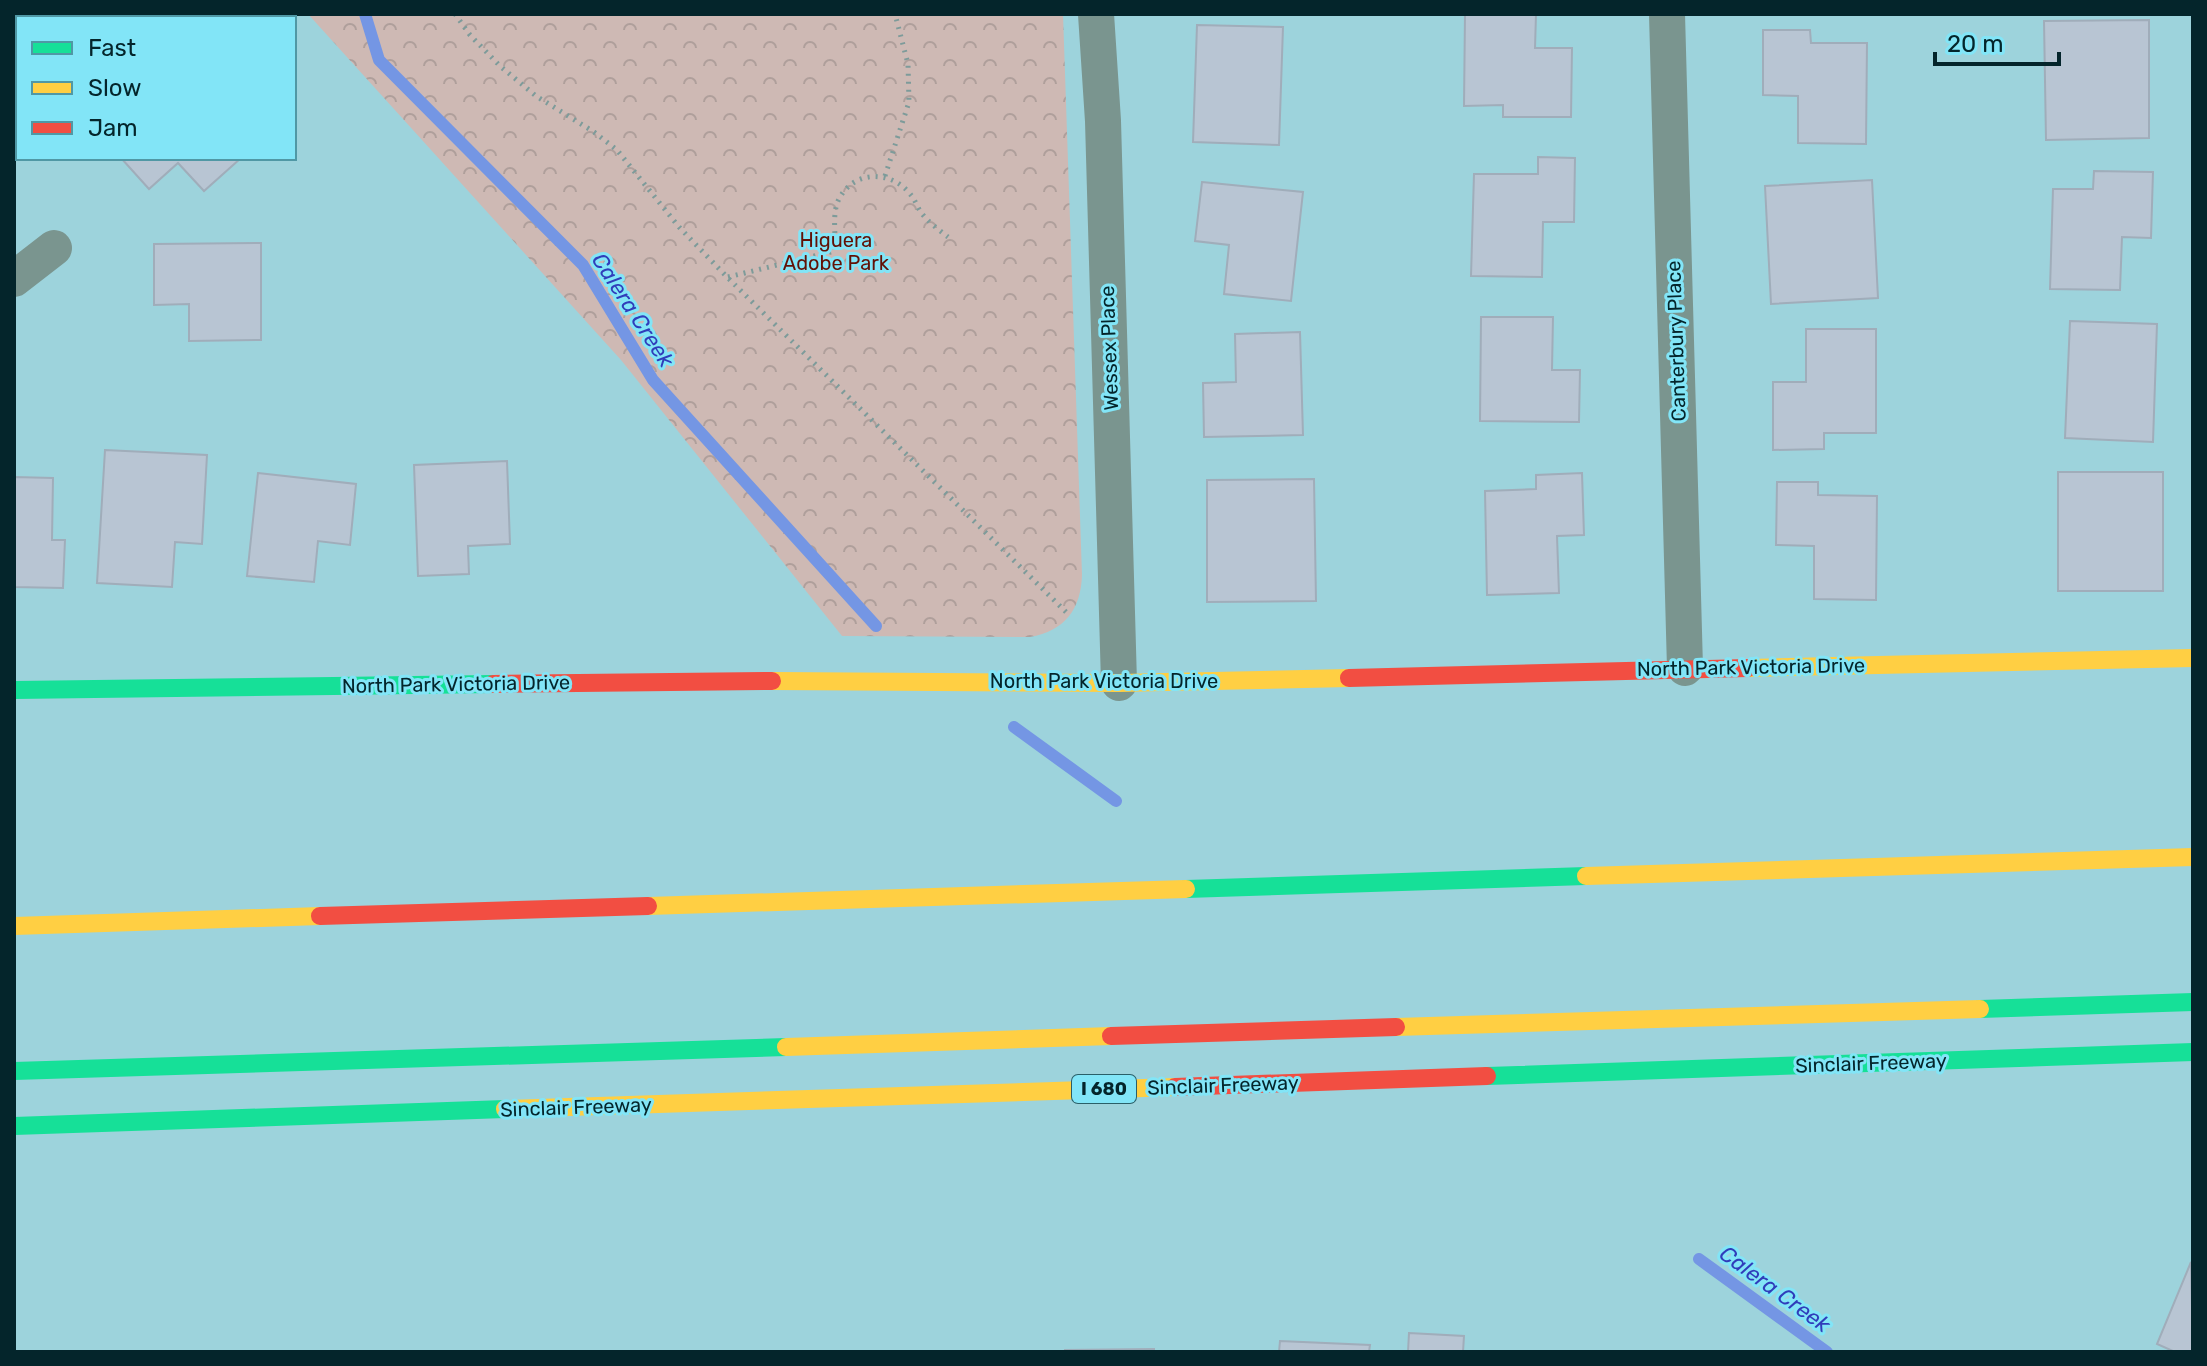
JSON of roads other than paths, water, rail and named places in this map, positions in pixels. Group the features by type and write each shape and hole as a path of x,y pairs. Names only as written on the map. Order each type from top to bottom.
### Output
{"main road":[{"name":"North Park Victoria Drive","path":"14,690 721,681 1119,683 2193,658"},
{"path":"14,926 2193,857"},
{"path":"14,1071 2193,1002"},
{"name":"Sinclair Freeway","path":"14,1126 2193,1052"}],"street":[{"name":"Wessex Place","path":"1096,14 1103,121 1119,683"},
{"name":"Canterbury Place","path":"1667,14 1685,668"},
{"path":"14,279 54,248"}],"waterway":[{"name":"Calera Creek","path":"365,14 379,60 583,265 653,380 876,626"},
{"name":"Calera Creek","path":"1014,727 1116,801"},
{"name":"Calera Creek","path":"1699,1259 1827,1352"}],"park label":[{"name":"Higuera Adobe Park","path":"836,252"}]}
